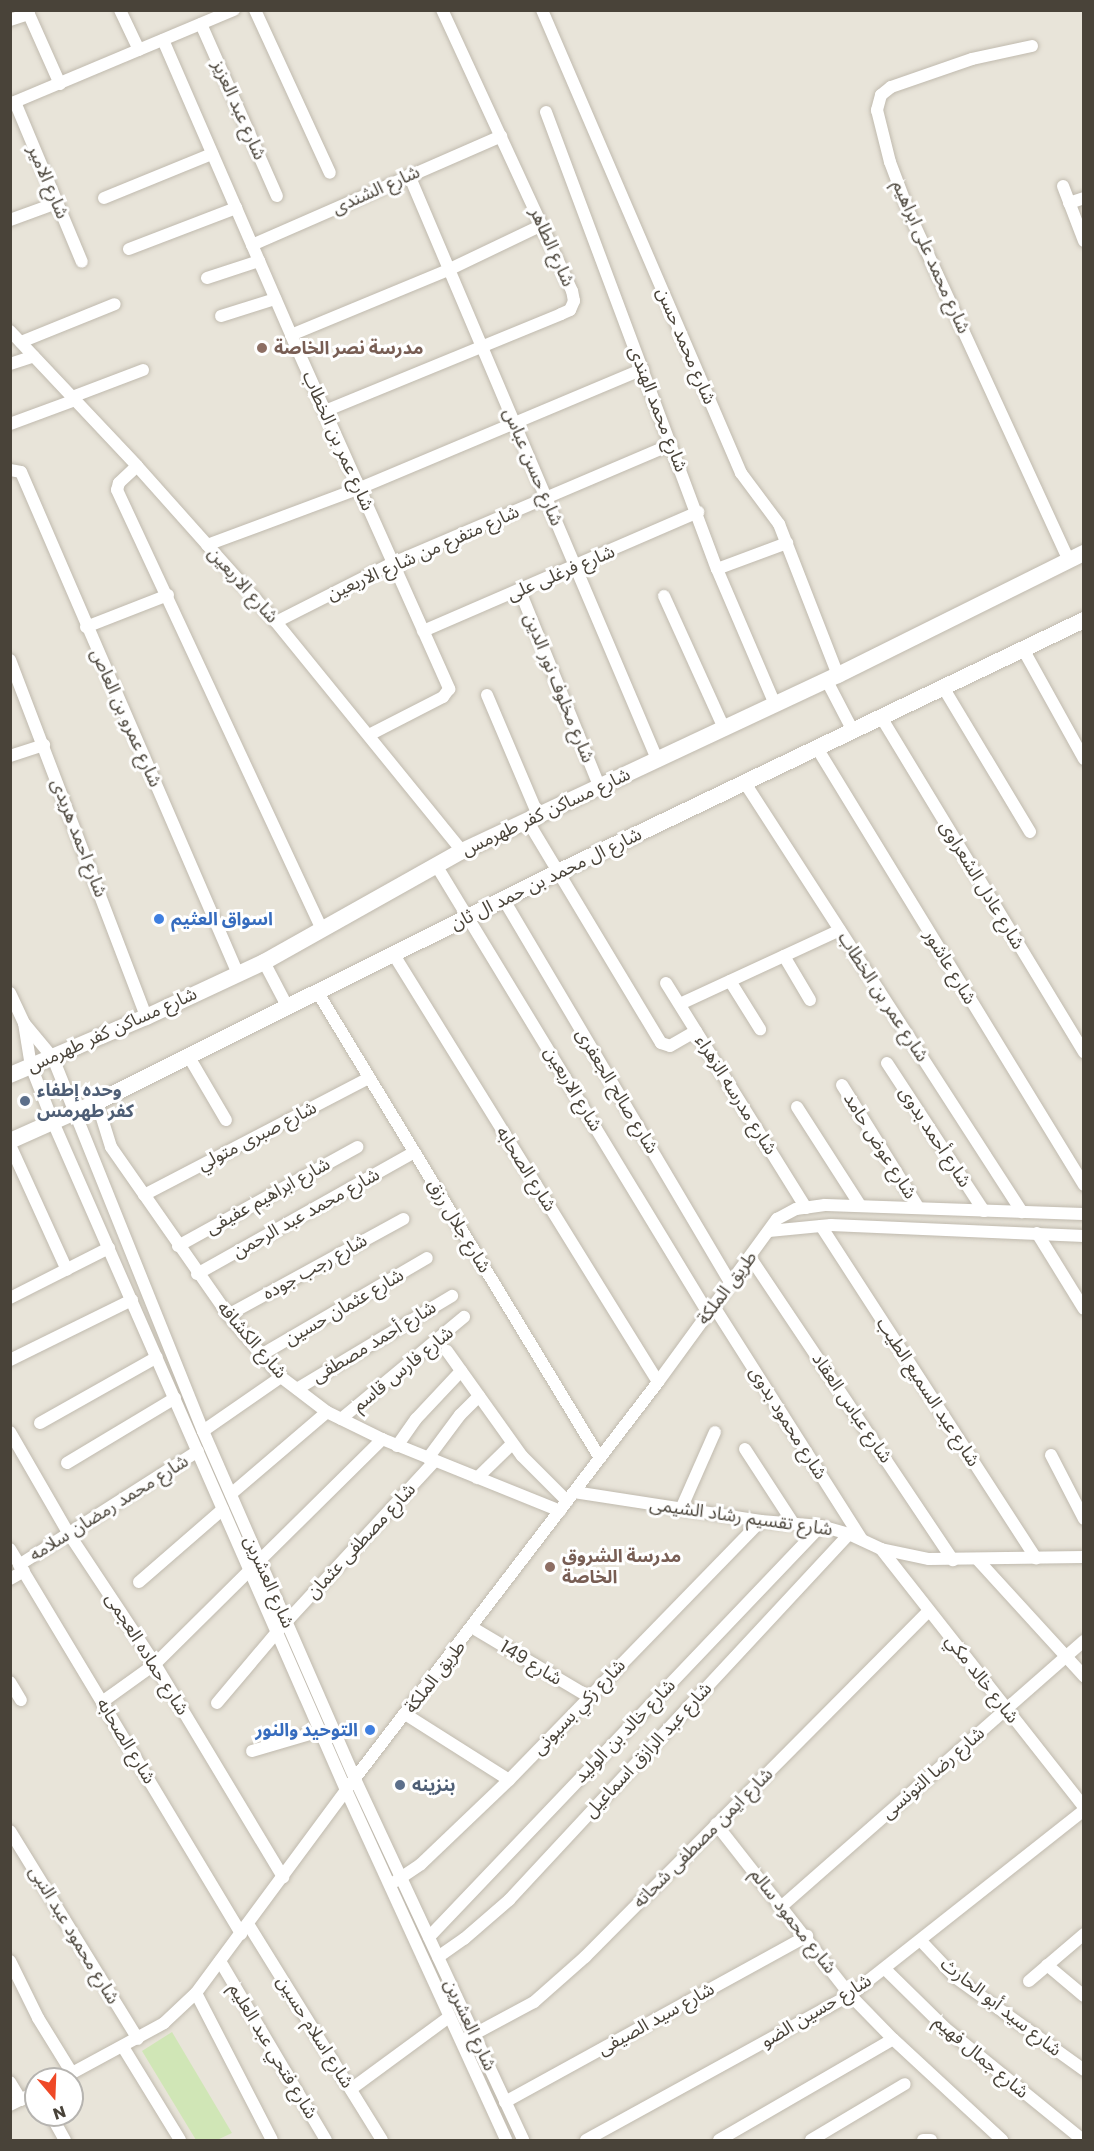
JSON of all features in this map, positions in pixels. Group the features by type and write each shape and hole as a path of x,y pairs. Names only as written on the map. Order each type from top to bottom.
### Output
{"street":[{"path":"120,10 139,50"},
{"path":"13,103 234,10"},
{"path":"255,10 330,173"},
{"name":"شارع الطاهر","path":"325,411 561,314 570,309 574,301 572,291 442,10"},
{"name":"شارع محمد حسن","path":"542,10 741,473 775,516 787,543 853,731"},
{"path":"10,20 28,12 60,84"},
{"name":"شارع عبد العزيز","path":"201,24 277,196"},
{"name":"شارع عمر بن الخطاب","path":"163,40 275,299 448,684 448,693 369,735"},
{"name":"شارع محمد على ابراهيم","path":"1032,46 972,58 891,87 879,100 877,110 890,162 910,215 1076,556"},
{"name":"شارع الامير","path":"13,103 82,262"},
{"name":"شارع محمد الهندى","path":"546,112 670,445 698,512 717,569 775,704"},
{"name":"شارع الشندى","path":"252,245 501,136"},
{"path":"104,198 212,154"},
{"name":"شارع حسن عباس","path":"409,175 657,759"},
{"path":"1063,186 1083,241"},
{"path":"1069,203 1083,198"},
{"path":"10,220 57,203"},
{"path":"129,249 236,208"},
{"path":"291,335 448,270 542,225"},
{"path":"207,279 259,261"},
{"path":"221,316 275,299"},
{"path":"21,342 115,304"},
{"name":"شارع الاربعين","path":"10,331 137,466 276,622 462,851"},
{"path":"10,364 34,356"},
{"path":"207,545 360,488 643,369"},
{"path":"10,424 143,370"},
{"name":"شارع متفرع من شارع الاربعين","path":"276,622 393,563 670,445"},
{"path":"137,466 119,483 117,490 322,929"},
{"name":"شارع عمرو بن العاص","path":"10,470 21,472 86,627 238,974"},
{"name":"شارع فرغلى على","path":"423,632 698,512"},
{"path":"717,569 787,543"},
{"name":"شارع مساكن كفر طهرمس","path":"10,1075 146,1017 264,962 462,851 833,678 1076,556"},
{"name":"شارع مخلوف نور الدين","path":"520,591 599,786"},
{"path":"86,627 168,595"},
{"path":"664,596 724,728"},
{"name":"شارع ال محمد بن حمد ال ثان","path":"10,1143 189,1057 558,872 1083,620"},
{"path":"1023,649 1083,759"},
{"name":"شارع احمد هريدى","path":"10,660 146,1017"},
{"path":"943,687 1030,832"},
{"path":"487,694 532,817 558,872 661,1043 670,1046 696,1031"},
{"name":"شارع عادل الشعراوى","path":"881,717 1083,1052"},
{"path":"10,756 44,745"},
{"name":"شارع عاشور","path":"817,748 1083,1185"},
{"name":"شارع عمر بن الخطاب","path":"745,783 1022,1212"},
{"name":"شارع الاربعين","path":"436,865 711,1309"},
{"name":"شارع صالح الجعفرى","path":"504,900 730,1282"},
{"path":"680,1004 840,930"},
{"name":"شارع الصحابه","path":"394,955 658,1382"},
{"path":"784,956 810,1000"},
{"path":"264,962 288,1008"},
{"path":"730,981 760,1029"},
{"name":"شارع مدرسه الزهراء","path":"666,983 806,1208"},
{"name":"شارع العشرين","path":"10,993 24,1023 53,1058 203,1431 355,1779 523,2140"},
{"name":"شارع جلال رزق","path":"318,993 600,1458"},
{"name":"شارع العشرين","path":"24,1023 30,1066 53,1122 346,1790 506,2140"},
{"path":"189,1057 226,1120"},
{"name":"شارع أحمد بدوى","path":"887,1063 984,1211"},
{"name":"شارع صبرى متولي","path":"144,1195 369,1078"},
{"name":"شارع عوض حامد","path":"842,1085 918,1208"},
{"name":"شارع الكشافه","path":"97,1102 111,1147 228,1315 282,1377 327,1412 397,1446 477,1478 567,1502"},
{"path":"797,1107 860,1205"},
{"path":"10,1143 67,1270"},
{"name":"شارع ابراهيم عفيفى","path":"178,1246 357,1147"},
{"name":"شارع محمد عبد الرحمن","path":"198,1274 414,1152"},
{"name":"طريق الملكة","path":"84,2067 164,2023 196,1993 346,1790 473,1628 658,1382 730,1282 784,1213 806,1208 860,1205 1083,1214"},
{"name":"شارع رجب جوده","path":"228,1315 403,1219"},
{"path":"769,1231 821,1226 1083,1236"},
{"name":"شارع عبد السميع الطيب","path":"821,1226 1036,1558"},
{"path":"1038,1233 1083,1309"},
{"path":"12,1294 110,1248"},
{"name":"شارع عباس العقاد","path":"750,1257 953,1560"},
{"name":"شارع عثمان حسين","path":"261,1355 427,1258"},
{"name":"شارع أحمد مصطفى","path":"297,1389 452,1296"},
{"path":"10,1360 132,1300"},
{"name":"شارع محمود بدوى","path":"711,1309 862,1540"},
{"name":"شارع فارس قاسم","path":"341,1419 464,1317"},
{"path":"447,1351 512,1444 567,1502"},
{"path":"40,1423 157,1357"},
{"path":"397,1446 416,1419 461,1371"},
{"path":"203,1431 282,1377"},
{"name":"شارع مصطفى عثمان","path":"217,1703 277,1632 432,1460 460,1415 479,1396"},
{"path":"67,1462 175,1398"},
{"path":"231,1494 327,1412"},
{"name":"شارع حماده العجمى","path":"10,1432 69,1534 155,1664 283,1877"},
{"path":"681,1509 715,1432"},
{"path":"102,1702 155,1664 382,1439"},
{"path":"477,1478 512,1444"},
{"path":"745,1449 793,1523"},
{"name":"شارع محمد رمضان سلامه","path":"10,1579 69,1534 198,1451"},
{"path":"1052,1455 1083,1519"},
{"name":"شارع تقسيم رشاد الشيمى","path":"567,1502 681,1509 761,1521 821,1526 849,1534 881,1549 904,1556 953,1560 1083,1557"},
{"path":"139,1582 223,1509"},
{"name":"شارع زكي بسيونى","path":"389,1884 401,1879 421,1864 509,1780 761,1521"},
{"name":"شارع خالد بن الوليد","path":"429,1937 821,1526"},
{"name":"شارع عبد الرازق اسماعيل","path":"438,1957 464,1939 509,1900 849,1534"},
{"name":"شارع الصحابه","path":"10,1549 102,1702 244,1929"},
{"name":"شارع خالد مكي","path":"881,1549 1083,1809"},
{"path":"977,1559 1083,1676"},
{"name":"شارع ايمن مصطفى شحاته","path":"461,2040 515,2014 552,1988 928,1611"},
{"name":"شارع 149","path":"473,1628 589,1697"},
{"name":"شارع رضا التونسى","path":"782,1906 1083,1641"},
{"path":"10,1682 21,1700"},
{"path":"405,1714 509,1780"},
{"path":"252,1751 320,1731"},
{"name":"شارع حسين الضو","path":"586,2140 850,1995 921,1941 1083,1809"},
{"name":"شارع محمود سالم","path":"716,1824 807,1936 850,1995 893,2039 1002,2140"},
{"name":"شارع محمود عبد النبى","path":"10,1831 138,2039"},
{"name":"شارع اسلام حسين","path":"244,1929 351,2089 382,2140"},
{"path":"1029,1981 1083,1934"},
{"name":"شارع سيد الصيفى","path":"505,2102 807,1936"},
{"name":"شارع سيد أبو الحارث","path":"921,1941 956,1978 1083,2070"},
{"path":"10,1961 62,2067"},
{"name":"شارع فتحي عبد العليم","path":"220,1961 326,2140"},
{"path":"1047,1965 1083,1996"},
{"name":"شارع جمال فهيم","path":"885,1969 945,2028 1083,2140"},
{"path":"196,1993 272,2140"},
{"path":"351,2089 449,2017"},
{"path":"719,2140 893,2039"},
{"path":"123,2047 180,2140"},
{"path":"10,2082 16,2102"},
{"path":"811,2140 905,2084"},
{"path":"923,2140 931,2140"}],"shaded area":[{"path":"11,11 1083,11 1083,2140 11,2140"}],"green space":[{"path":"172,2032 232,2133 217,2140 196,2140 142,2051"}],"place":[{"name":"مدرسة نصر الخاصة","path":"262,348"},
{"name":"اسواق العثيم","path":"159,919"},
{"name":"وحده إطفاء كفر طهرمس","path":"25,1101"},
{"name":"مدرسة الشروق الخاصة","path":"550,1567"},
{"name":"التوحيد والنور","path":"370,1730"},
{"name":"بنزينه","path":"400,1785"}]}
